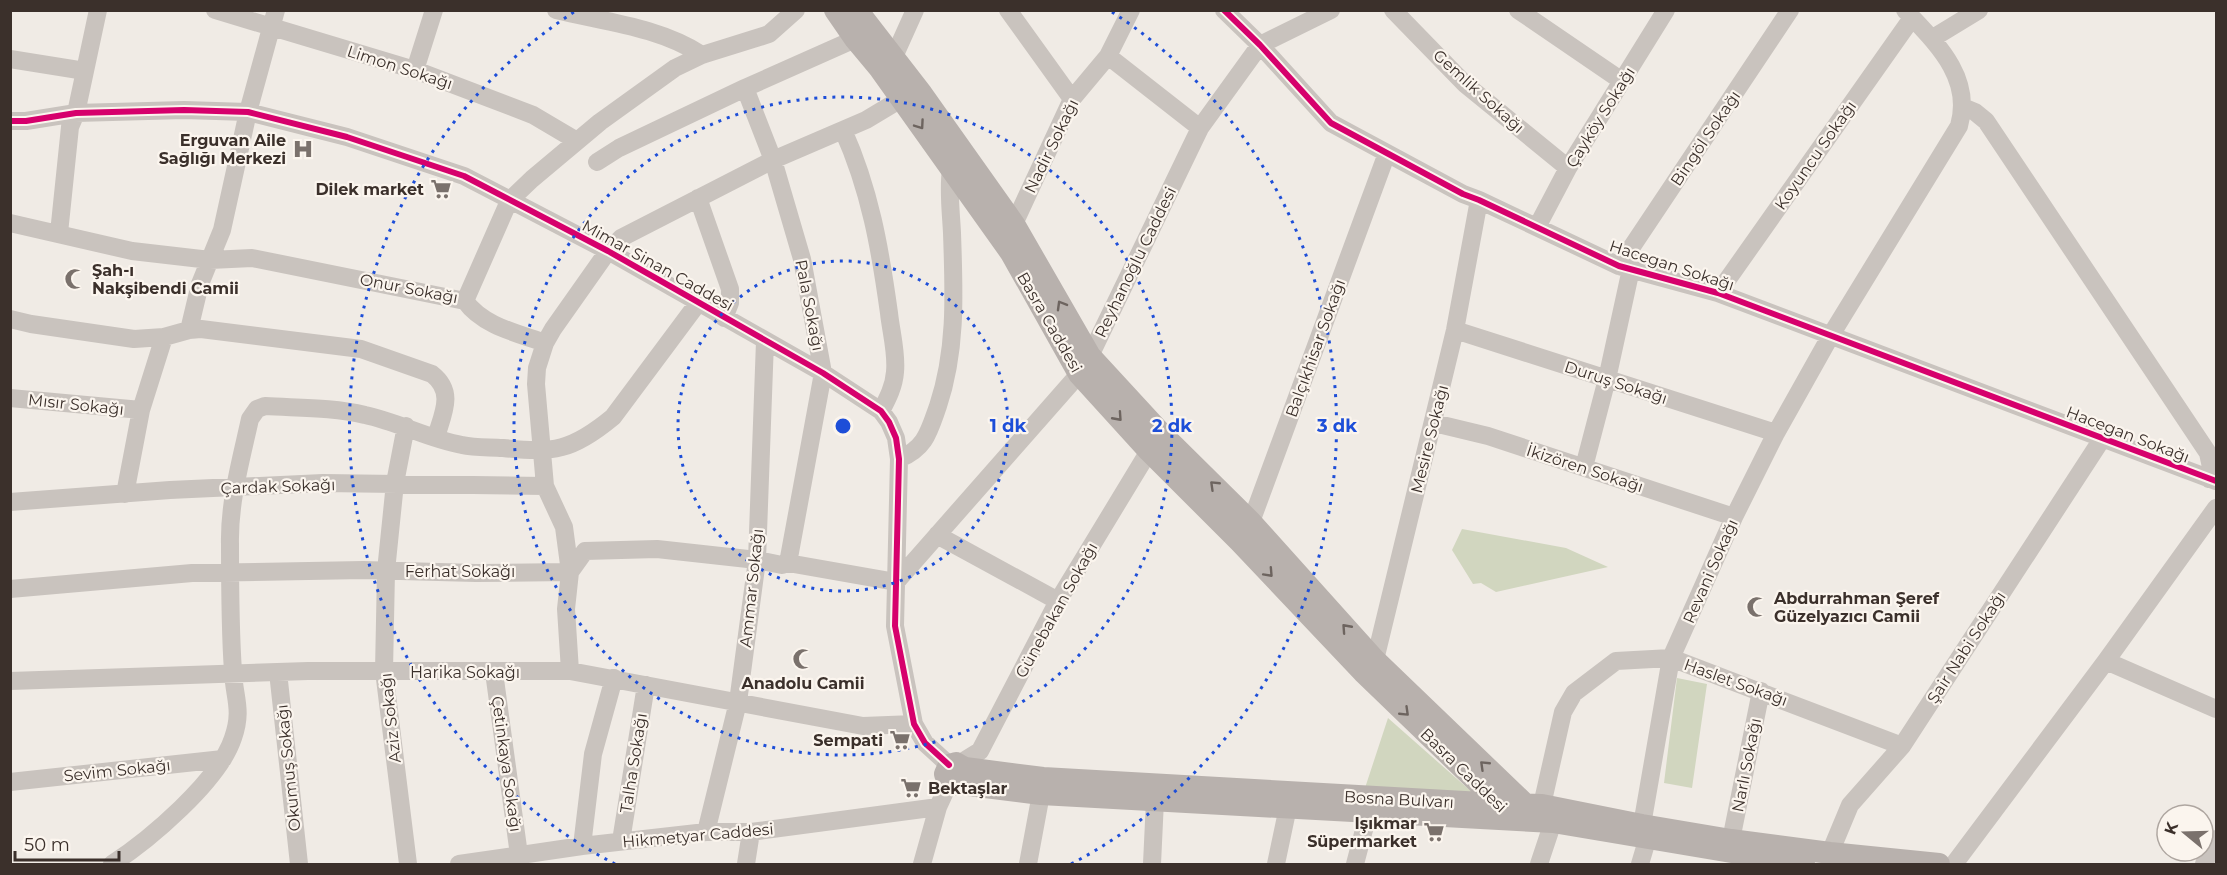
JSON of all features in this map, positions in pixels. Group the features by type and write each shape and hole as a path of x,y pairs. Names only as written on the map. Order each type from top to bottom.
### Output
{"main road":[{"name":"Basra Caddesi","path":"835,10 855,39 922,94 1014,224 1085,365 1160,432 1251,522 1369,666"},
{"name":"Basra Caddesi","path":"857,10 887,64 902,99 1011,253 1085,365 1149,451 1369,666 1528,811"},
{"name":"Bosna Bulvarı","path":"957,773 1041,794 1369,811 1528,811"},
{"name":"Bosna Bulvarı","path":"957,773 1528,811 1645,831 1726,852 1801,864"},
{"name":"Bosna Bulvarı","path":"1726,852 1830,853 1939,864"}],"street":[{"path":"59,233 70,127 76,113 98,10"},
{"name":"Limon Sokağı","path":"215,10 274,19 416,70 533,115 577,141"},
{"path":"416,70 434,10"},
{"path":"556,10 654,32 685,44 702,55"},
{"name":"Onur Sokağı","path":"10,223 132,251 210,260 252,258 465,301 509,201 532,179 577,141 675,68 702,55 769,34 796,10"},
{"path":"887,64 915,10"},
{"path":"1008,10 1072,99"},
{"name":"Nadir Sokağı","path":"1014,224 1072,99 1108,56 1131,10"},
{"name":"Hacegan Sokağı","path":"1224,10 1260,45 1331,123 1463,194 1625,267 1718,293 2213,480"},
{"name":"Reyhanoğlu Caddesi","path":"896,582 1085,365 1200,128 1260,45 1331,10"},
{"name":"Gemlik Sokağı","path":"1393,10 1465,84 1568,168"},
{"path":"1518,10 1622,81"},
{"name":"Çayköy Sokağı","path":"1537,226 1568,168 1666,10"},
{"name":"Bingöl Sokağı","path":"1625,267 1790,10"},
{"path":"1933,38 1979,10"},
{"path":"1909,14 1933,38 1959,80 1963,107 1975,112 1986,121 2201,443 2210,460 2213,480"},
{"name":"Koyuncu Sokağı","path":"1718,293 1909,14"},
{"path":"189,330 200,284 222,230 248,112 274,19"},
{"path":"597,162 619,148 855,39"},
{"path":"1108,56 1200,128"},
{"path":"10,59 85,71"},
{"name":"Pala Sokağı","path":"745,88 773,160 801,259 823,372 788,563"},
{"path":"570,671 566,609 570,572 564,527 545,486 536,384 537,368 545,343 608,251 621,238 773,160 873,117 902,99"},
{"name":"Revani Sokağı","path":"1640,864 1671,658 1734,517 1776,434 1831,335 1955,135 1963,107"},
{"name":"Mimar Sinan Caddesi","path":"10,121 26,121 76,113 184,110 248,112 347,137 464,176 608,251 823,372 881,411 896,438 899,459 895,626 914,724 925,743 957,773"},
{"path":"843,130 858,163 867,193 887,302 896,371 890,394 881,411"},
{"name":"Balçıkhisar Sokağı","path":"1239,541 1251,522 1387,153"},
{"path":"899,459 911,454 927,437 948,369 954,304 951,169"},
{"path":"698,198 730,289 730,303 724,318"},
{"name":"Mesire Sokağı","path":"1369,666 1434,423 1455,330 1479,200"},
{"path":"1584,467 1607,380 1625,267"},
{"path":"465,301 475,313 488,322 545,343"},
{"path":"112,864 145,841 176,813 223,759 233,740 239,704 232,674 230,524 235,487 250,419 254,412 261,407 348,411 376,417 462,445 542,452 575,443 595,432 613,417 698,303"},
{"path":"10,319 134,339 164,337 201,329 361,349 432,374 440,380 446,396 436,437"},
{"name":"Duruş Sokağı","path":"1455,330 1776,434"},
{"name":"Mısır Sokağı","path":"125,494 141,410 164,337"},
{"name":"Ammar Sokağı","path":"706,832 738,702 757,560 765,341"},
{"name":"Mısır Sokağı","path":"10,398 141,410"},
{"name":"İkizören Sokağı","path":"1434,423 1488,435 1734,517"},
{"name":"Aziz Sokağı","path":"406,426 395,483 386,571 384,671 408,864"},
{"name":"Şair Nabi Sokağı","path":"1830,853 1850,805 1902,746 2102,439"},
{"name":"Günebakan Sokağı","path":"957,773 980,751 1058,601 1149,451"},
{"name":"Çardak Sokağı","path":"10,502 323,483 545,486"},
{"path":"1954,864 2217,508"},
{"path":"937,535 1058,601"},
{"path":"570,572 585,551 657,549 782,565 788,563 896,582"},
{"name":"Ferhat Sokağı","path":"10,589 192,573 570,572"},
{"name":"Haslet Sokağı","path":"1528,811 1563,712 1574,693 1616,661 1671,658 1902,746"},
{"path":"2106,661 2217,709"},
{"name":"Harika Sokağı","path":"10,681 278,672 570,671 863,726 914,724"},
{"name":"Okumuş Sokağı","path":"278,672 299,864"},
{"name":"Çetinkaya Sokağı","path":"494,672 519,855"},
{"path":"582,846 593,754 614,678"},
{"name":"Talha Sokağı","path":"621,841 646,685"},
{"name":"Narlı Sokağı","path":"1726,852 1761,691"},
{"name":"Sevim Sokağı","path":"10,782 223,759"},
{"path":"921,864 938,807 957,773"},
{"path":"1029,864 1041,794"},
{"path":"1152,864 1155,800"},
{"name":"Hikmetyar Caddesi","path":"459,864 621,841 706,832 751,832 938,807"},
{"path":"1276,864 1287,807"},
{"path":"1355,864 1369,811"},
{"path":"1528,811 1539,864"},
{"path":"746,864 751,832"},
{"path":"2204,864 2217,839"}],"green space":[{"path":"1462,529 1566,548 1608,567 1496,592 1481,583 1473,584 1452,550"},
{"path":"1677,678 1707,684 1692,788 1664,783"},
{"path":"1388,718 1473,793 1365,788"}],"cycle path":[{"path":"1224,10 1260,45 1331,123 1463,194 1619,266 1718,293 2216,481"},
{"path":"10,121 26,121 76,113 184,110 248,112 347,137 464,176 608,251 823,373 881,411 896,438 899,459 895,626 914,724 925,743 949,765"}],"place":[{"name":"Erguvan Aile Sağlığı Merkezi","path":"303,149"},
{"name":"Dilek market","path":"441,189"},
{"name":"Şah-ı Nakşibendi Camii","path":"75,279"},
{"name":"Abdurrahman Şeref Güzelyazıcı Camii","path":"1757,607"},
{"name":"Anadolu Camii","path":"803,659"},
{"name":"Sempati","path":"900,740"},
{"name":"Bektaşlar","path":"911,788"},
{"name":"Işıkmar Süpermarket","path":"1434,832"}]}
